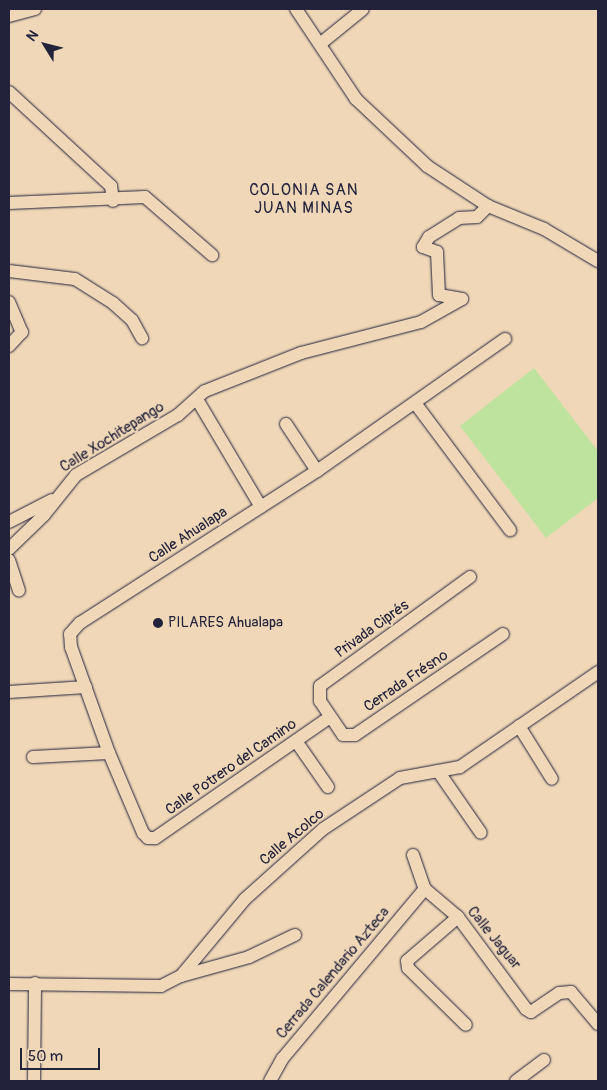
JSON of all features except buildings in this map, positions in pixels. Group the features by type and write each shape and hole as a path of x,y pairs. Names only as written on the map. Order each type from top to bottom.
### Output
{"street":[{"path":"9,16 35,9"},
{"path":"296,9 356,99 381,125 427,166 488,206 544,229 598,260"},
{"path":"320,44 364,9"},
{"path":"9,92 111,186 113,201"},
{"path":"9,203 51,199 113,201 151,199 212,256"},
{"name":"Calle Xochitepango","path":"9,549 44,515 54,499 76,475 198,401 205,391 301,353 421,322 462,299 439,295 437,252 423,247 429,237 459,218 477,217 488,206"},
{"path":"9,271 75,279 113,303 132,320 142,338"},
{"path":"9,302 22,332 9,346"},
{"name":"Calle Ahualapa","path":"148,838 142,833 109,753 70,641 70,634 80,623 317,471 505,339"},
{"path":"198,401 261,507"},
{"path":"415,403 510,530"},
{"path":"286,424 317,471"},
{"path":"9,522 54,499"},
{"path":"9,560 19,590"},
{"name":"Privada Ciprés","path":"330,717 320,701 320,686 470,577"},
{"name":"Cerrada Frésno","path":"330,717 343,735 355,735 503,634"},
{"name":"Calle Acolco","path":"9,984 162,986 181,976 245,899 323,829 400,778 460,767 598,672"},
{"path":"9,692 86,688"},
{"name":"Calle Potrero del Camino","path":"148,838 156,838 330,717"},
{"path":"518,726 552,778"},
{"path":"296,741 328,787"},
{"path":"33,757 109,753"},
{"path":"438,771 481,834"},
{"path":"413,855 425,889"},
{"name":"Calle Jaguar","path":"425,889 458,917 531,1012 559,993 571,992 598,1024"},
{"name":"Cerrada Calendario Azteca","path":"270,1081 289,1051 425,889"},
{"path":"458,917 407,961 408,968 466,1025"},
{"path":"181,976 249,957 296,935"},
{"path":"34,983 34,1081"},
{"path":"516,1081 544,1060"}],"green space":[{"path":"534,368 598,451 598,498 546,538 460,426"}],"place":[{"name":"PILARES Ahualapa","path":"158,623"}],"district":[{"name":"COLONIA SAN JUAN MINAS","path":"304,199"}]}
